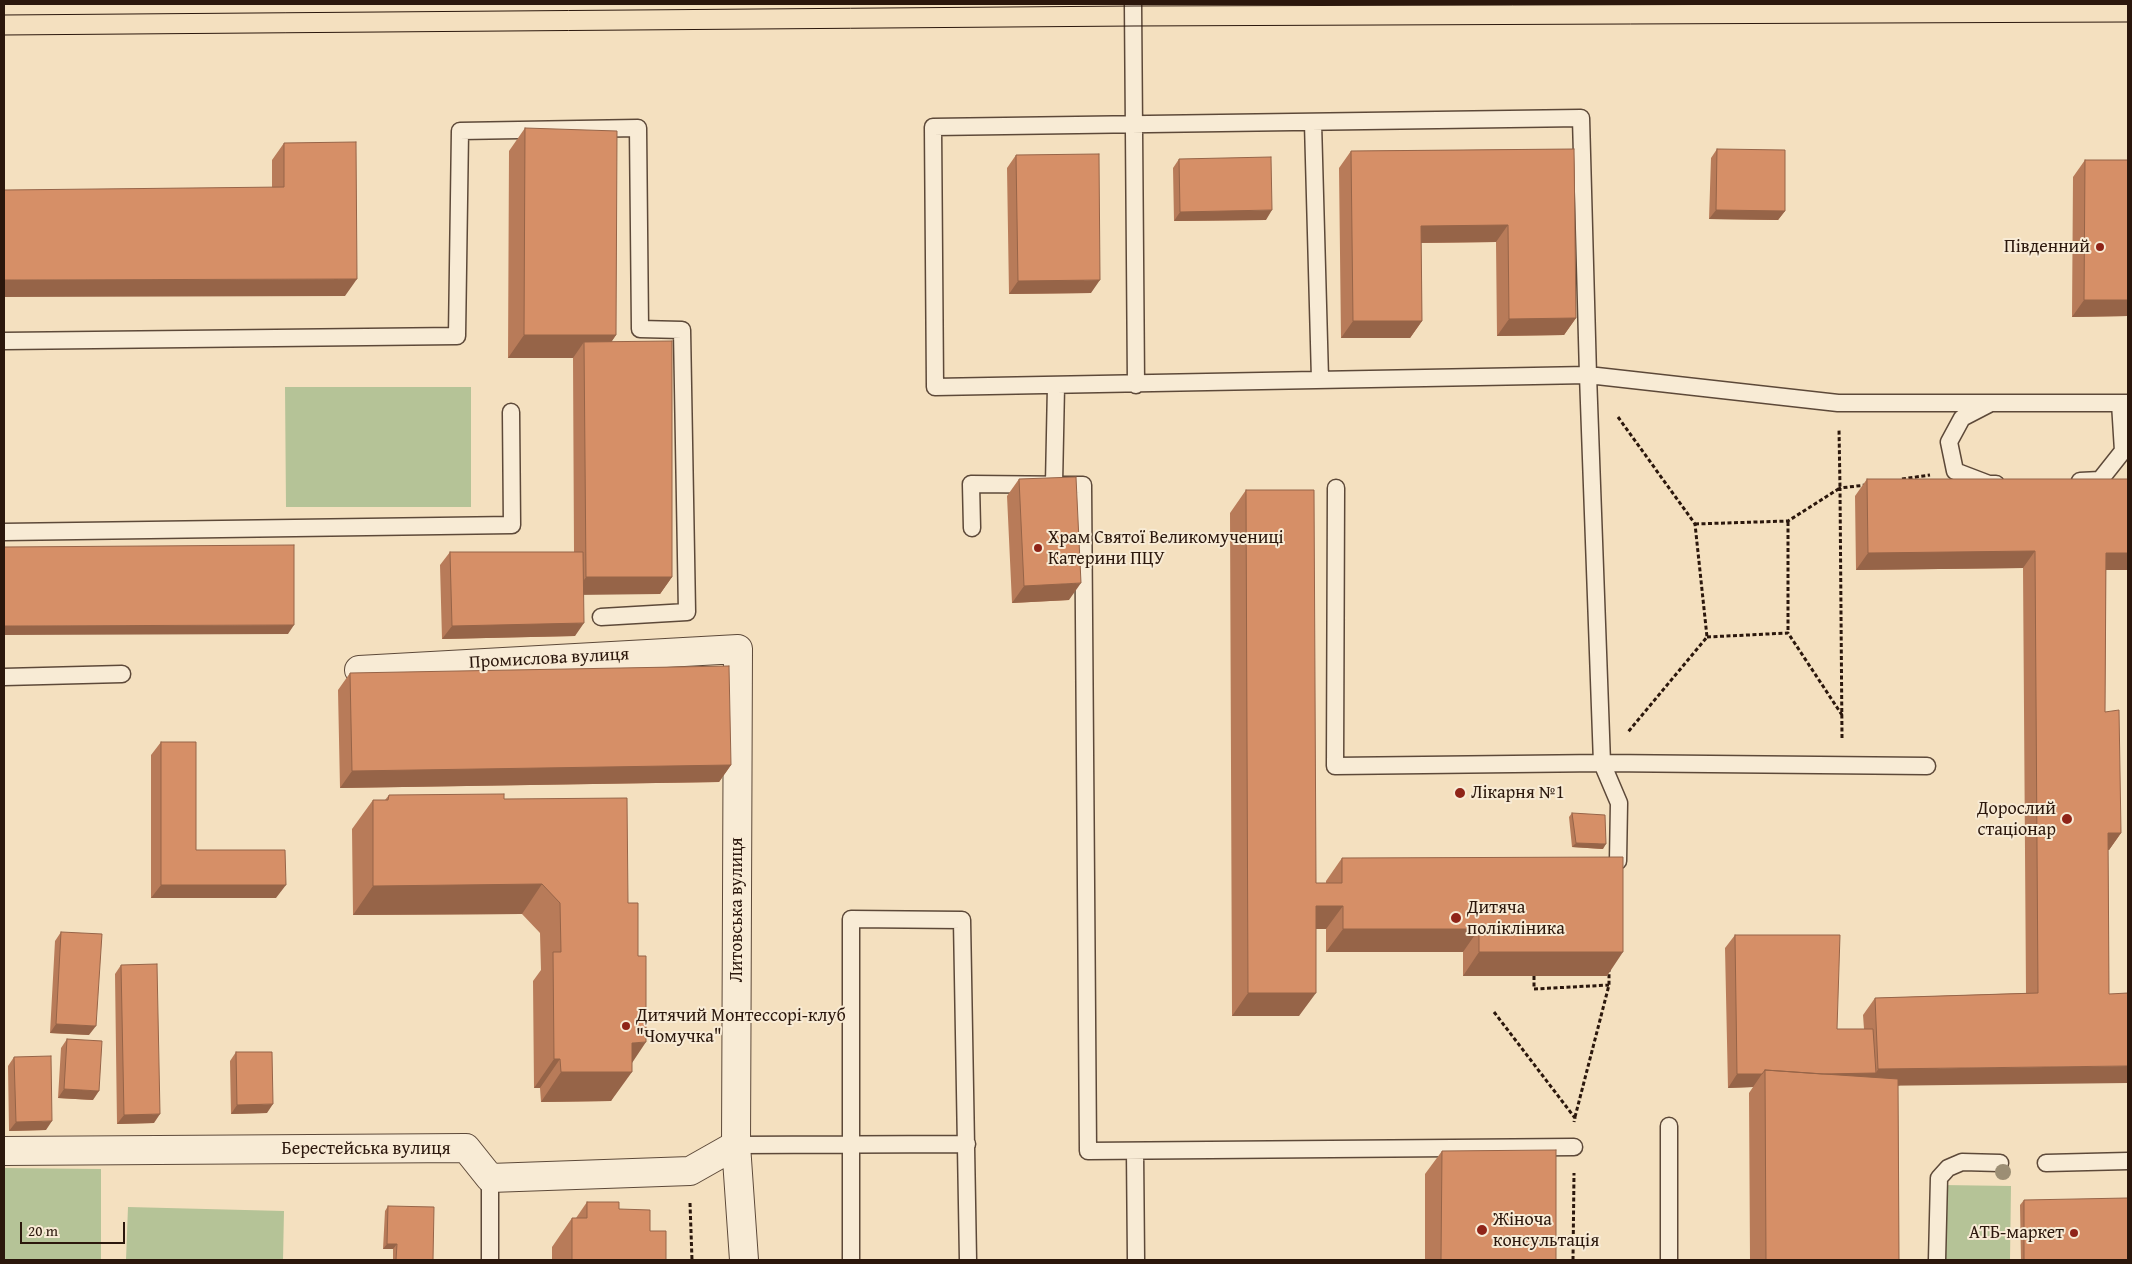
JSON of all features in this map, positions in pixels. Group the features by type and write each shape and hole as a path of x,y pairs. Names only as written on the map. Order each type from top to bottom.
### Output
{"street":[{"name":"Промислова вулиця","path":"359,670 738,649"},
{"name":"Литовська вулиця","path":"738,649 736,1145 744,1260"},
{"path":"490,1178 690,1171 736,1145"},
{"name":"Берестейська вулиця","path":"4,1151 466,1148 490,1178"}],"lane":[{"path":"1133,4 1136,385"},
{"path":"1618,861 1619,803 1602,763 1588,375 1581,118 1313,124 933,127 935,387 1136,385 1320,379 1588,375 1838,403 2124,403 2123,451 2100,480 2063,482"},
{"path":"1313,124 1320,379"},
{"path":"4,341 457,336 460,131 638,128 640,330 682,330 688,612 601,617"},
{"path":"1054,484 1056,386"},
{"path":"1991,403 1962,418 1950,442 1955,471 1989,484 2008,484"},
{"path":"4,532 512,525 511,412"},
{"path":"972,528 971,484 1083,485 1088,1151 1574,1147"},
{"path":"1336,488 1335,766 1602,763 1927,766"},
{"path":"4,676 122,674"},
{"path":"851,1260 851,919 962,920 968,1260"},
{"path":"1668,1260 1669,1126"},
{"path":"736,1145 967,1144"},
{"path":"1135,1151 1136,1260"},
{"path":"1937,1260 1939,1178 1948,1168 1962,1162 2000,1162"},
{"path":"2046,1163 2128,1162"},
{"path":"490,1178 490,1260"}],"path":[{"path":"1838,403 1842,766"},
{"path":"1602,763 1707,637 1695,524 1616,414"},
{"path":"1897,480 1955,471"},
{"path":"1695,524 1788,522 1840,488 1868,484"},
{"path":"1788,522 1788,633 1842,716"},
{"path":"1707,637 1788,633"},
{"path":"1574,1118 1609,984 1609,965"},
{"path":"1534,976 1534,989 1609,984"},
{"path":"690,1171 692,1260"}],"green space":[{"path":"285,387 471,387 471,507 286,507"},
{"path":"4,1168 101,1169 101,1260 4,1260"},
{"path":"1943,1185 2011,1186 2010,1260 1942,1260"},
{"path":"128,1207 284,1211 283,1260 126,1260"}],"building":[{"path":"525,128 617,131 616,335 524,335"},
{"path":"356,142 357,279 4,280 4,190 284,187 284,143"},
{"path":"1574,149 1576,318 1509,319 1508,225 1421,226 1422,321 1353,321 1351,151"},
{"path":"1717,149 1785,150 1785,211 1716,210"},
{"path":"1099,154 1100,280 1018,281 1016,155"},
{"path":"1271,157 1272,210 1180,212 1179,159"},
{"name":"Південний","path":"2085,160 2128,160 2128,300 2084,300"},
{"path":"672,341 672,577 586,577 584,342"},
{"name":"Храм Святої Великомучениці Катерини ПЦУ","path":"1076,477 1081,583 1024,586 1019,479"},
{"name":"Дорослий стаціонар","path":"1867,479 2128,479 2128,553 2106,553 2105,712 2119,710 2121,833 2108,833 2109,994 2128,993 2128,1066 1878,1069 1875,998 2038,993 2035,551 1868,553"},
{"path":"1246,490 1314,490 1316,883 1342,883 1342,858 1623,857 1623,952 1479,952 1479,929 1343,929 1343,906 1316,906 1316,993 1248,993"},
{"path":"294,545 294,625 4,626 4,547"},
{"path":"450,552 583,552 584,623 452,626"},
{"path":"729,666 731,765 352,771 350,673"},
{"path":"161,742 196,742 196,850 285,850 286,885 161,885"},
{"path":"504,794 504,799 627,798 628,903 638,903 638,956 646,956 646,1042 632,1043 632,1072 561,1072 560,1059 554,1059 553,952 561,952 560,903 542,884 373,886 373,800 388,800 389,795"},
{"path":"1572,813 1605,815 1606,844 1576,843"},
{"path":"61,932 102,934 96,1026 56,1024"},
{"path":"1735,935 1840,935 1837,1029 1873,1029 1876,1073 1822,1074 1765,1070 1762,1074 1737,1074"},
{"path":"157,964 160,1114 124,1115 121,965"},
{"path":"67,1039 102,1041 99,1091 64,1089"},
{"path":"236,1052 272,1052 273,1104 237,1105"},
{"path":"51,1056 52,1121 16,1122 14,1057"},
{"path":"1765,1070 1898,1079 1899,1260 1766,1260"},
{"name":"Жіноча консультація","path":"1556,1150 1556,1260 1441,1260 1442,1151"},
{"name":"АТБ-маркет","path":"2128,1198 2128,1260 2024,1260 2024,1200"},
{"path":"587,1202 619,1202 619,1209 650,1210 650,1231 666,1231 666,1260 572,1260 572,1218 587,1218"},
{"path":"388,1206 434,1207 433,1260 396,1260 397,1244 387,1244"}],"tram line":[{"path":"4,15 1133,6 1892,4"},
{"path":"4,35 1133,26 2128,22"}],"place":[{"name":"Південний","path":"2100,247"},
{"name":"Храм Святої Великомучениці Катерини ПЦУ","path":"1038,548"},
{"name":"Лікарня №1","path":"1460,793"},
{"name":"Дорослий стаціонар","path":"2067,819"},
{"name":"Дитяча полікліника","path":"1456,918"},
{"name":"Дитячий Монтессорі-клуб \"Чомучка\"","path":"626,1026"},
{"name":"Жіноча консультація","path":"1482,1230"},
{"name":"АТБ-маркет","path":"2074,1233"}]}
